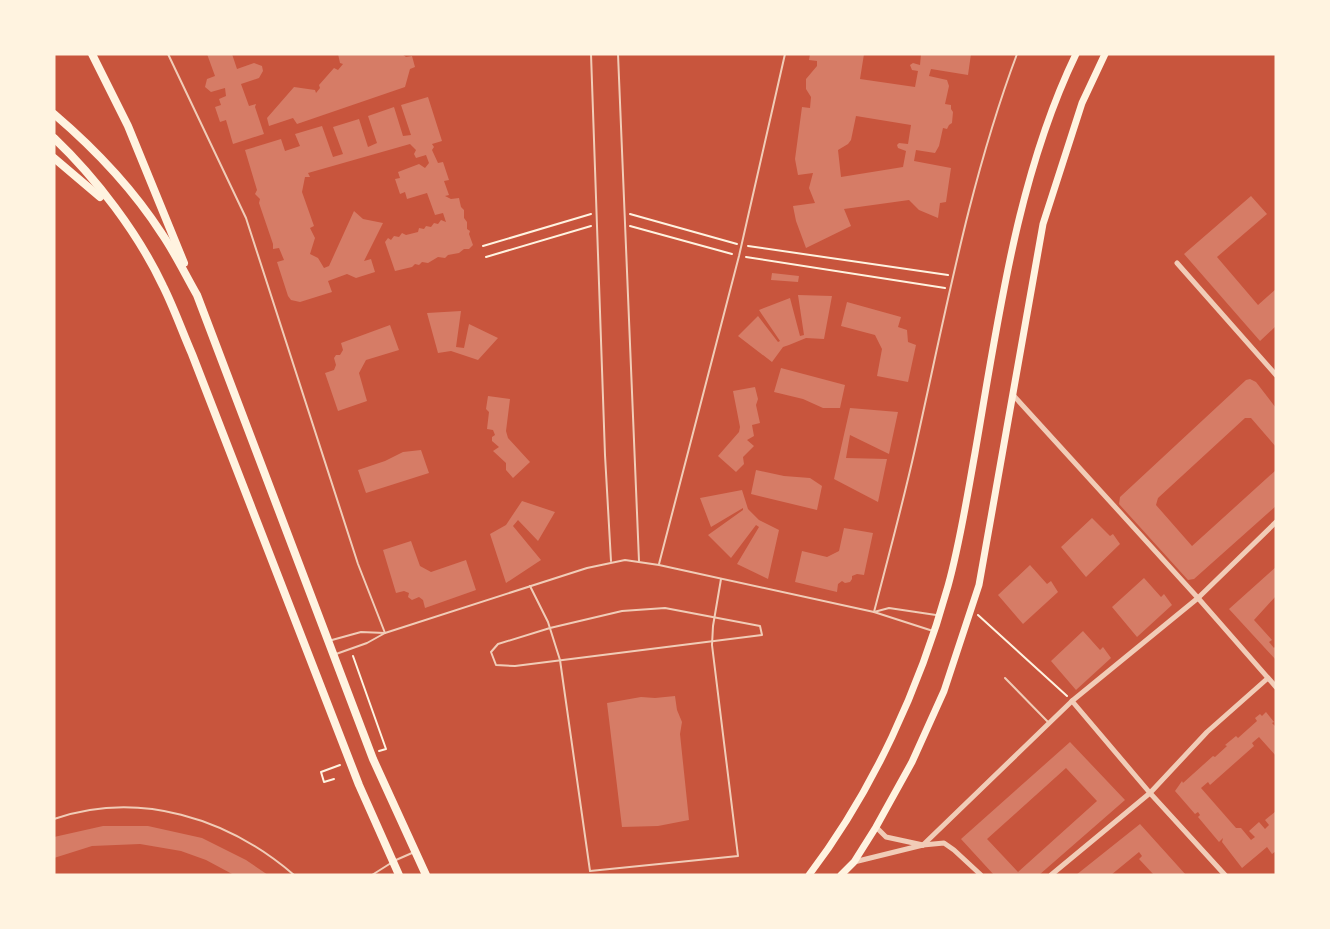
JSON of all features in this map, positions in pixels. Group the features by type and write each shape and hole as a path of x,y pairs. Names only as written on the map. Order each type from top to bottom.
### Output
{"highway":[{"path":"92,54 138,147 197,294 373,759 426,875"},
{"path":"54,114 87,143 133,195 161,231 197,294"},
{"path":"54,138 75,158 117,213 143,249 163,286 192,354 359,785 399,875"},
{"path":"54,158 117,213"}],"main road":[{"path":"809,875 844,826 865,790 900,717 933,632 948,585 968,490 1006,276 1036,155 1076,54"},
{"path":"841,875 854,862 876,827 912,762 944,691 979,585 1043,224 1082,103 1105,54"}],"street":[{"path":"1177,263 1276,375"},
{"path":"1014,396 1276,687"},
{"path":"923,845 1072,701 1198,598 1276,522"},
{"path":"1051,875 1150,793 1207,732 1268,678"},
{"path":"1072,701 1150,793 1226,875"},
{"path":"876,827 886,837 923,845"},
{"path":"854,862 923,845 944,843 968,861 981,875"}],"lane":[{"path":"168,54 246,218 358,564 385,633"},
{"path":"591,54 611,562"},
{"path":"618,54 639,561"},
{"path":"659,565 739,256 785,54"},
{"path":"874,612 914,452 953,276 990,134 1017,54"},
{"path":"333,655 372,641 385,633 530,586 625,560 659,565 874,612 933,632"},
{"path":"530,586 550,628 560,660 590,871 738,856 712,641 721,579"},
{"path":"665,608 714,617 760,626 762,635 514,666 495,665 491,652 498,644 550,628 622,611 665,608"},
{"path":"874,612 889,608 938,615"},
{"path":"328,642 361,632 385,633"},
{"path":"1005,678 1049,723"},
{"path":"54,819 73,813 132,807 186,815 216,825 252,843 294,875"},
{"path":"372,875 392,862 415,852"}],"path":[{"path":"483,246 596,212"},
{"path":"624,212 741,245 953,276"},
{"path":"625,224 739,256 950,289"},
{"path":"486,257 597,225"},
{"path":"971,609 1072,701"},
{"path":"350,649 386,749"},
{"path":"331,768 321,772 324,782 334,779"}],"building":[{"path":"207,54 232,54 237,69 254,63 262,66 263,71 259,78 241,84 249,106 256,104 264,134 233,144 226,120 220,122 215,107 221,105 219,99 226,96 225,88 211,92 205,87 207,79 215,76"},
{"path":"338,54 402,54 406,57 412,56 415,67 410,69 405,87 297,124 293,118 269,126 267,118 294,87 315,90 316,93 320,88 319,85 334,68 338,70 343,64 340,63"},
{"path":"810,54 864,54 860,79 915,87 918,71 912,70 910,65 913,63 920,65 921,54 971,54 968,75 931,69 929,76 947,80 949,86 945,104 951,105 953,112 952,123 947,129 943,128 935,153 916,150 914,161 951,168 946,202 940,203 938,218 919,210 909,200 844,209 851,226 806,248 793,206 815,203 809,188 813,173 798,175 795,159 802,107 810,108 811,97 806,89 806,79 817,66 817,61 809,60","holes":["856,116 911,125 908,144 899,143 897,145 898,148 906,151 903,167 841,177 838,150 851,140"]},
{"path":"428,97 442,141 432,144 434,147 432,150 438,163 443,162 449,180 444,181 449,195 445,196 451,199 459,198 473,245 469,249 445,258 438,257 428,263 422,262 419,265 415,264 412,267 395,271 385,242 388,238 391,240 402,233 406,235 418,232 419,228 431,227 441,220 446,222 443,213 435,215 427,193 407,199 405,192 400,194 395,179 400,178 398,172 419,164 425,168 429,163 426,155 416,158 414,154 416,150 410,144 308,173 310,177 305,177 302,192 314,226 310,228 315,238 310,254 318,258 324,268 329,266 354,211 363,219 383,223 364,261 371,259 375,272 356,278 347,274 328,281 332,292 300,302 291,300 277,262 284,260 279,248 273,249 259,203 260,199 255,194 257,190 245,150 281,139 285,151 300,146 295,134 322,126 333,157 343,154 333,127 359,119 368,147 377,143 368,116 394,107 403,136 411,135 401,105"},
{"path":"1251,196 1267,214 1217,257 1258,305 1276,289 1276,326 1260,341 1184,254"},
{"path":"772,273 799,276 798,282 771,280"},
{"path":"798,295 832,296 824,339 806,338 783,347 772,362 738,336 758,316 778,342 780,341 759,310 790,298 800,336 804,335"},
{"path":"847,302 901,317 898,327 907,330 908,342 916,345 908,382 877,376 882,349 875,335 841,326"},
{"path":"461,311 456,347 464,348 469,324 498,338 478,360 451,351 438,353 427,313"},
{"path":"390,325 399,350 366,360 359,373 367,401 338,411 325,373 334,370 336,365 334,358 343,350 341,343"},
{"path":"781,368 845,385 840,408 823,408 803,399 774,392"},
{"path":"1246,380 1256,382 1276,408 1276,447 1251,418 1245,418 1158,498 1156,505 1192,546 1276,470 1276,506 1194,579 1188,580 1119,504 1120,497"},
{"path":"755,387 760,423 752,425 754,436 747,440 754,446 743,457 744,464 736,472 718,456 739,432 733,391"},
{"path":"488,396 510,399 506,431 508,438 530,462 513,478 506,470 506,463 493,451 499,447 492,441 495,435 493,430 487,429"},
{"path":"850,408 898,412 889,454 850,435 846,458 887,459 878,502 834,479"},
{"path":"421,450 429,473 366,493 358,470 403,452"},
{"path":"756,470 784,476 810,478 822,486 817,510 751,494"},
{"path":"742,490 748,509 759,520 779,530 768,579 737,564 759,527 756,525 731,558 708,535 743,508 711,527 700,498"},
{"path":"522,501 555,512 538,541 518,520 513,526 541,560 506,583 490,534 506,525"},
{"path":"1092,518 1110,536 1113,534 1120,544 1086,577 1061,547"},
{"path":"844,528 873,533 864,575 852,576 850,582 842,581 838,584 837,592 795,582 802,551 827,557 839,551"},
{"path":"411,541 420,566 431,572 466,560 476,590 425,608 423,600 419,597 412,600 408,597 409,593 404,591 396,593 383,550"},
{"path":"1030,565 1047,584 1051,581 1058,592 1023,624 998,595"},
{"path":"1276,567 1276,596 1254,620 1272,640 1269,642 1274,648 1276,646 1276,660 1229,609"},
{"path":"1144,578 1161,597 1164,594 1172,605 1137,637 1112,607"},
{"path":"1083,631 1100,650 1103,647 1111,658 1076,690 1051,661"},
{"path":"675,696 682,722 680,734 689,820 658,826 622,827 607,703 641,697"},
{"path":"1266,712 1276,727 1276,756 1259,737 1252,743 1254,746 1210,785 1208,782 1201,788 1236,828 1241,828 1251,840 1255,837 1249,831 1259,822 1265,829 1269,825 1265,820 1276,811 1276,851 1272,854 1267,847 1242,868 1222,842 1223,838 1219,842 1198,817 1200,815 1198,812 1195,814 1175,791 1182,781 1183,783 1213,756 1215,757 1227,746 1225,745 1236,736 1238,738 1257,721 1255,718"},
{"path":"1070,742 1125,800 1039,875 994,875 961,839","holes":["1066,768 1097,801 1018,872 987,839"]},
{"path":"1140,824 1186,875 1154,875 1139,859 1142,856 1139,852 1111,875 1076,875"},
{"path":"103,826 148,826 202,838 246,860 268,875 234,875 206,860 181,851 140,844 92,846 54,858 54,837"}]}
